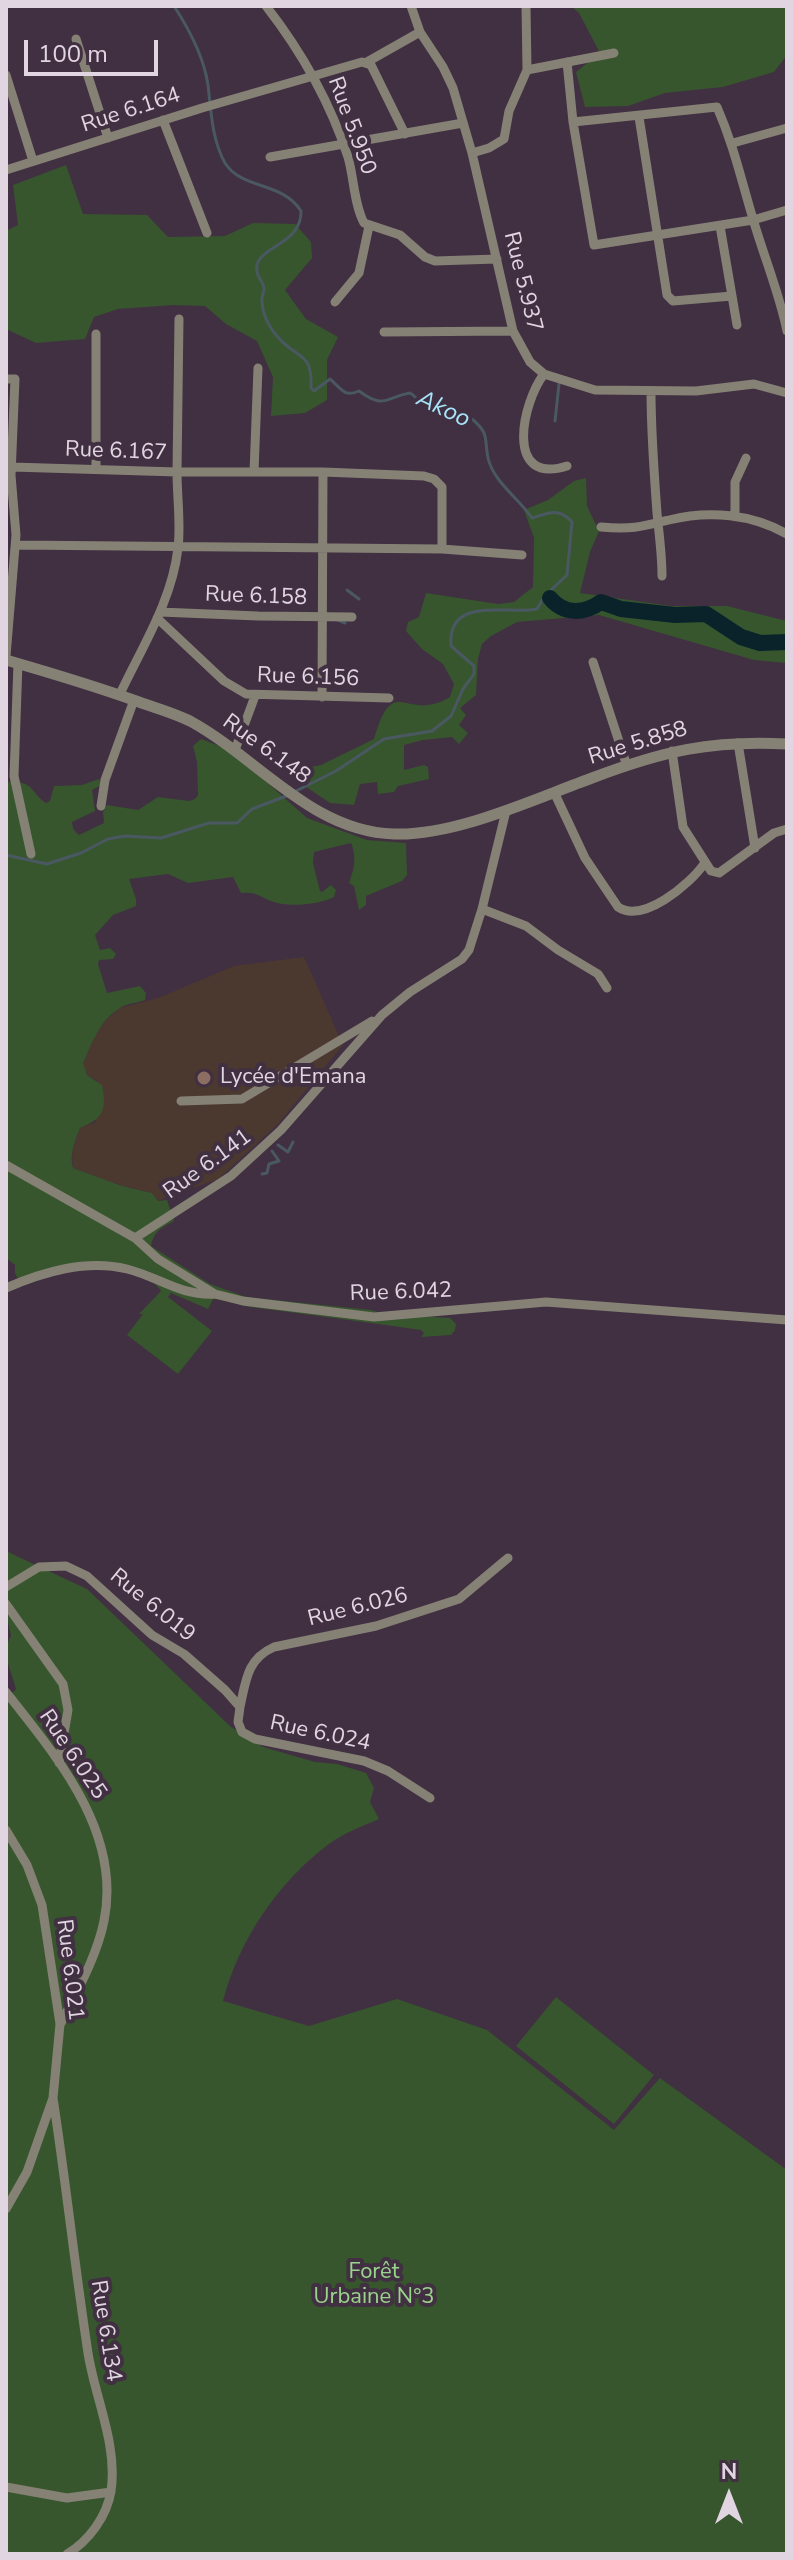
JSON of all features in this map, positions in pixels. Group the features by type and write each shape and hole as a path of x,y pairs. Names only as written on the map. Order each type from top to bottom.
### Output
{"street":[{"name":"Rue 5.950","path":"266,6 314,77 343,144 361,218 369,226"},
{"name":"Rue 5.937","path":"411,6 420,32 448,76 463,123 513,331 530,362 544,374"},
{"path":"472,153 504,139 509,111 527,70 528,7"},
{"name":"Rue 6.164","path":"6,170 202,108 367,62 420,32"},
{"path":"76,39 108,138"},
{"path":"527,70 614,53"},
{"path":"367,62 405,134"},
{"path":"567,62 573,122 594,245 720,226 787,210"},
{"path":"6,75 33,161"},
{"path":"573,122 717,107 733,143 753,220 783,295 787,331"},
{"path":"639,117 669,299 732,296"},
{"path":"163,120 207,233"},
{"path":"270,157 463,123"},
{"path":"733,143 787,128"},
{"path":"335,302 359,273 369,226 400,235 425,257 435,261 497,259"},
{"path":"720,226 737,325"},
{"path":"179,319 177,472 424,476 442,487 442,549"},
{"path":"384,332 513,331"},
{"path":"96,334 96,468"},
{"path":"254,472 258,368"},
{"path":"567,466 553,471 540,468 529,459 523,448 531,393 544,374 595,390 696,391 754,384 787,393"},
{"path":"6,379 15,379 10,472 16,545 10,660 14,776 31,854"},
{"path":"651,392 662,576"},
{"path":"735,515 735,482 746,458"},
{"name":"Rue 6.167","path":"10,472 96,468 177,472 178,547 158,615 120,694"},
{"path":"322,697 323,472"},
{"path":"601,527 632,529 671,519 735,515 787,534"},
{"path":"16,545 442,549 522,555"},
{"name":"Rue 6.158","path":"158,615 352,617"},
{"name":"Rue 6.156","path":"158,615 224,681 246,694 389,698"},
{"name":"Rue 6.148","path":"10,660 120,694 188,720 235,750 302,801 348,825 391,834 411,834 506,811"},
{"path":"593,662 627,766"},
{"path":"235,750 255,696"},
{"path":"101,806 105,780 134,700"},
{"name":"Rue 5.858","path":"506,811 672,751 718,743 787,744"},
{"path":"738,743 755,848"},
{"path":"672,751 683,827 711,871 719,873 774,833 787,829"},
{"path":"554,792 585,858 618,907 626,912 662,901 704,864"},
{"name":"Rue 6.141","path":"135,1238 221,1185 260,1152 382,1015 410,992 462,959 469,950 482,909 506,811"},
{"path":"482,909 526,926 598,974 607,988"},
{"path":"181,1101 242,1099 382,1015"},
{"name":"Rue 6.042","path":"6,1165 135,1238 158,1259 215,1294 278,1307 374,1317 546,1302 787,1320"},
{"path":"6,1288 38,1274 93,1265 127,1269 197,1295 215,1294"},
{"name":"Rue 6.026","path":"240,1707 248,1670 263,1651 376,1626 459,1599 508,1558"},
{"name":"Rue 6.019","path":"6,1587 39,1567 66,1566 87,1576 152,1635 184,1654 240,1707"},
{"path":"6,1604 63,1684 68,1710 59,1763"},
{"name":"Rue 6.025","path":"6,1692 84,1801 94,1823 108,1884 104,1924 60,2024"},
{"name":"Rue 6.024","path":"240,1707 238,1722 242,1732 255,1739 378,1765 430,1798"},
{"name":"Rue 6.021","path":"6,1830 27,1865 42,1905 60,2024 53,2098 27,2172 6,2209"},
{"name":"Rue 6.134","path":"53,2098 88,2353 111,2452 111,2492 98,2524 87,2538 67,2554"},
{"path":"6,2487 67,2498 111,2492"}],"shaded area":[{"name":"Lycée d'Emana","path":"304,957 343,1045 278,1124 218,1179 158,1201 152,1193 73,1168 72,1152 80,1128 96,1122 98,1081 87,1075 82,1063 108,1018 120,1008 158,998 234,966"}],"green space":[{"path":"571,6 787,6 787,55 774,72 723,87 665,93 628,106 585,107 576,72 600,53 579,13"},
{"path":"66,165 83,214 147,215 168,237 225,236 253,223 295,224 311,242 312,258 285,290 306,319 338,337 327,360 327,400 305,413 271,416 273,377 257,341 226,324 205,306 118,309 94,317 85,339 36,343 6,329 6,231 18,225 13,185"},
{"path":"586,478 587,506 599,531 590,552 580,593 671,606 727,606 787,621 787,663 754,660 599,615 517,622 482,644 476,695 460,708 466,715 459,725 468,733 459,744 452,737 404,745 404,770 424,765 428,767 429,779 398,786 394,792 378,794 377,782 360,784 354,805 330,803 296,780 305,768 321,765 374,739 381,718 395,703 435,704 450,697 454,684 443,664 422,649 406,631 408,622 419,617 426,593 498,604 514,602 533,587 534,538 524,510 548,500 574,481"},
{"path":"201,739 222,747 244,762 307,818 367,840 406,843 407,875 402,881 366,896 366,905 359,910 354,886 349,883 354,863 351,843 314,852 313,863 320,891 331,885 336,890 334,897 314,903 284,904 256,894 241,893 233,877 188,883 168,874 129,879 136,906 113,915 95,935 100,950 110,948 116,954 113,959 99,960 98,964 107,993 140,986 146,993 145,1000 123,1006 107,1019 97,1032 83,1063 87,1075 102,1085 104,1101 98,1117 80,1128 72,1153 73,1168 152,1193 158,1201 167,1200 174,1221 159,1230 151,1246 210,1284 246,1297 384,1314 450,1318 456,1324 451,1335 421,1337 424,1333 421,1330 250,1307 213,1299 208,1309 171,1293 168,1297 212,1331 178,1374 127,1335 143,1314 139,1314 161,1291 150,1280 135,1273 95,1270 53,1275 21,1285 15,1265 6,1258 7,784 10,781 24,784 46,803 50,801 54,786 82,785 99,779 101,785 92,790 95,811 72,822 73,829 79,835 104,823 103,812 107,805 138,810 158,797 195,799 198,795 197,762 193,746"},
{"name":"Forêt Urbaine N°3","path":"6,1551 87,1589 231,1727 263,1747 366,1773 374,1788 370,1802 379,1819 329,1844 277,1894 239,1956 223,2001 309,2026 397,1999 487,2030 614,2130 660,2078 787,2170 787,2554 6,2554 6,1700 16,1689 7,1656 11,1636 6,1613"},
{"path":"556,1997 654,2075 614,2124 516,2046"}],"waterway":[{"name":"Akoo","path":"174,6 203,64 215,135 225,163 241,178 284,195 301,211 294,232 262,257 257,263 257,272 264,287 262,300 266,320 283,343 306,361 311,388 314,391 330,379 346,393 359,391 380,401 410,393 424,405 467,415 484,433 488,458 495,474 532,518 558,513 572,522 567,575 551,590 550,598 543,599 537,609 469,613 452,630 451,646 474,666 474,674 463,689 451,716 432,731 384,739 336,771 296,791"},
{"path":"555,421 559,384"},
{"path":"347,590 359,599"},
{"name":"Akoo","path":"550,598 561,607 574,611 588,609 601,602 621,609 675,615 706,614 741,637 760,643 787,642"},
{"path":"338,620 345,623"},
{"path":"6,855 47,864 81,853 108,839 125,836 161,838 209,823 237,823 252,809 289,795"},
{"path":"278,1145 288,1152 293,1142"},
{"path":"262,1174 267,1173 269,1164 279,1161 272,1151"}],"place":[{"name":"Lycée d'Emana","path":"204,1078"}]}
